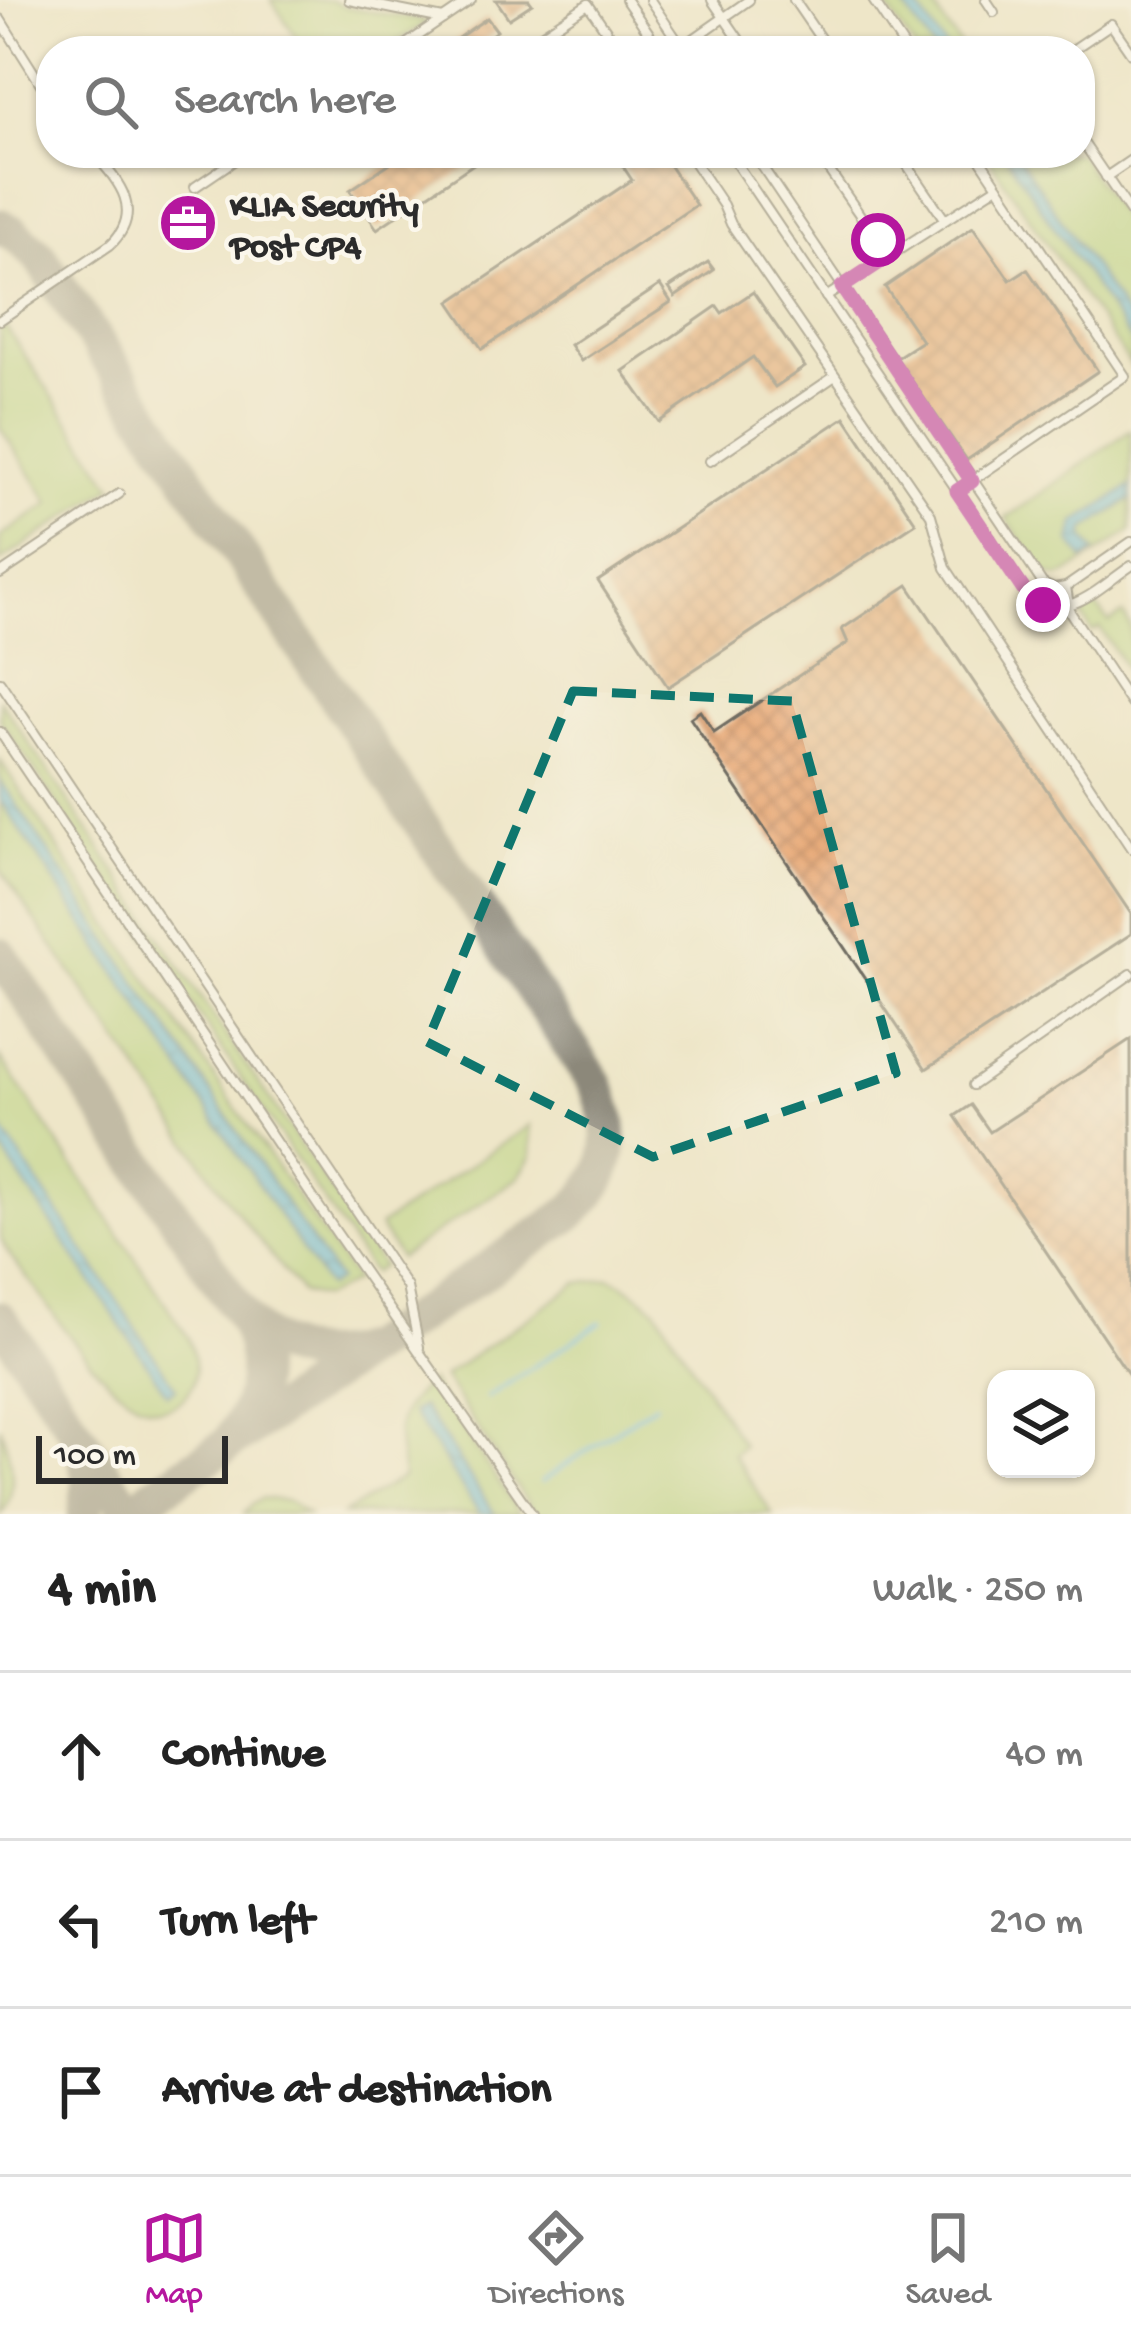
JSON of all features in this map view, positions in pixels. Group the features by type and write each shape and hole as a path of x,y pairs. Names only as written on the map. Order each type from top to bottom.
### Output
{"lane":[{"path":"349,0 443,19"},
{"path":"418,36 472,0"},
{"path":"626,0 651,36"},
{"path":"650,0 674,36"},
{"path":"712,0 737,36"},
{"path":"700,36 749,0"},
{"path":"794,0 819,36"},
{"path":"873,0 897,36"},
{"path":"986,0 994,13"},
{"path":"540,36 588,4 610,36"},
{"path":"0,20 36,76"},
{"path":"1093,36 1111,24 1131,53"},
{"path":"1095,160 1131,213"},
{"path":"1106,177 1131,160"},
{"path":"0,320 110,245 123,229 127,212 122,190 105,168"},
{"path":"196,187 223,168"},
{"path":"698,168 731,224 932,515 946,568 1131,848"},
{"path":"739,168 1030,598 1052,608 1070,607 1129,568"},
{"path":"765,168 1043,584 1066,587 1130,545"},
{"path":"828,168 889,256"},
{"path":"909,168 945,220"},
{"path":"957,491 1125,376 986,168"},
{"path":"826,297 998,186"},
{"path":"710,461 835,376"},
{"path":"0,574 119,494"},
{"path":"1066,587 1070,607 1131,704"},
{"path":"0,682 407,1287 420,1351"},
{"path":"0,732 532,1514"},
{"path":"974,1084 1131,974"}],"highlighted area":[{"path":"573,691 792,701 896,1073 653,1157 427,1042"}],"green space":[{"path":"271,0 330,0 428,22 406,36 296,36"},
{"path":"882,0 900,0 925,36 906,36"},
{"path":"913,0 929,0 954,36 938,36"},
{"path":"995,168 1014,168 1131,341 1131,366"},
{"path":"1026,168 1088,168 1131,232 1131,323"},
{"path":"5,326 113,486 0,562 0,537 50,503 0,427 0,329"},
{"path":"1131,430 1131,486 1075,523 1084,559 1094,551 1084,537 1085,530 1131,499 1131,531 1067,574 1044,573 1006,518"},
{"path":"1095,604 1109,622 1123,614 1131,627 1131,676 1100,628 1092,632 1083,617 1083,611"},
{"path":"0,700 382,1266 372,1273 0,719"},
{"path":"0,760 355,1281 322,1298 301,1293 232,1206 0,869 0,800 327,1286 337,1280 0,780"},
{"path":"0,1057 188,1337 193,1385 184,1398 165,1408 144,1405 100,1372 2,1241"},
{"path":"530,1125 532,1156 518,1178 399,1258 379,1226"},
{"path":"610,1278 656,1308 743,1446 733,1454 772,1514 535,1514 443,1377 577,1283"},
{"path":"430,1381 520,1514 495,1514 422,1406 413,1413 480,1514 343,1514 403,1477 399,1424 408,1404"},
{"path":"0,1426 12,1483 1,1514"},
{"path":"263,1498 288,1501 307,1514 244,1514"}],"water":[{"path":"900,0 913,0 938,36 925,36"},
{"path":"1014,168 1026,168 1131,323 1131,341"},
{"path":"1131,486 1131,499 1085,530 1084,537 1095,552 1084,560 1071,542 1075,523"},
{"path":"0,780 338,1280 327,1287 0,800"},
{"path":"0,1126 176,1388 167,1394 0,1147"},
{"path":"422,1406 495,1514 480,1514 412,1413"}],"building":[{"path":"496,0 529,0 532,4 509,19"},
{"path":"487,18 497,31 490,36 461,36"},
{"path":"383,168 468,168 377,229 350,190"},
{"path":"624,168 671,168 696,205 482,349 450,302 632,180"},
{"name":"KLIA Security Post CP4","path":"192,207 204,225 185,238 173,220"},
{"path":"973,227 1010,280 1027,269 1098,371 967,460 896,358 922,341 885,287"},
{"path":"708,262 714,270 675,297 669,288"},
{"path":"660,285 671,302 581,361 570,345"},
{"path":"753,292 805,367 775,387 753,357 659,422 623,371 717,306 722,313"},
{"path":"845,417 916,523 668,687 598,581"},
{"path":"908,585 1131,914 1131,934 926,1069 690,718 700,711 714,732 848,643 842,629"},
{"path":"1131,1039 1131,1378 955,1116 971,1105 990,1132"}],"waterway":[{"path":"488,1397 601,1322"},
{"path":"542,1481 655,1404"}],"taxiway":[{"path":"0,226 39,256 596,1084 610,1139 595,1186 568,1215 124,1514"},
{"path":"0,955 242,1316 267,1339 295,1352 327,1356 360,1351"},
{"path":"0,1319 132,1514"},
{"path":"233,1436 249,1408 256,1379 254,1350 244,1319"},
{"path":"83,1447 90,1481 85,1514"}],"place":[{"name":"KLIA Security Post CP4","path":"188,223"}],"route":[{"path":"878,240 889,256 842,287 972,481 957,491 1025,592 1043,605"}]}
